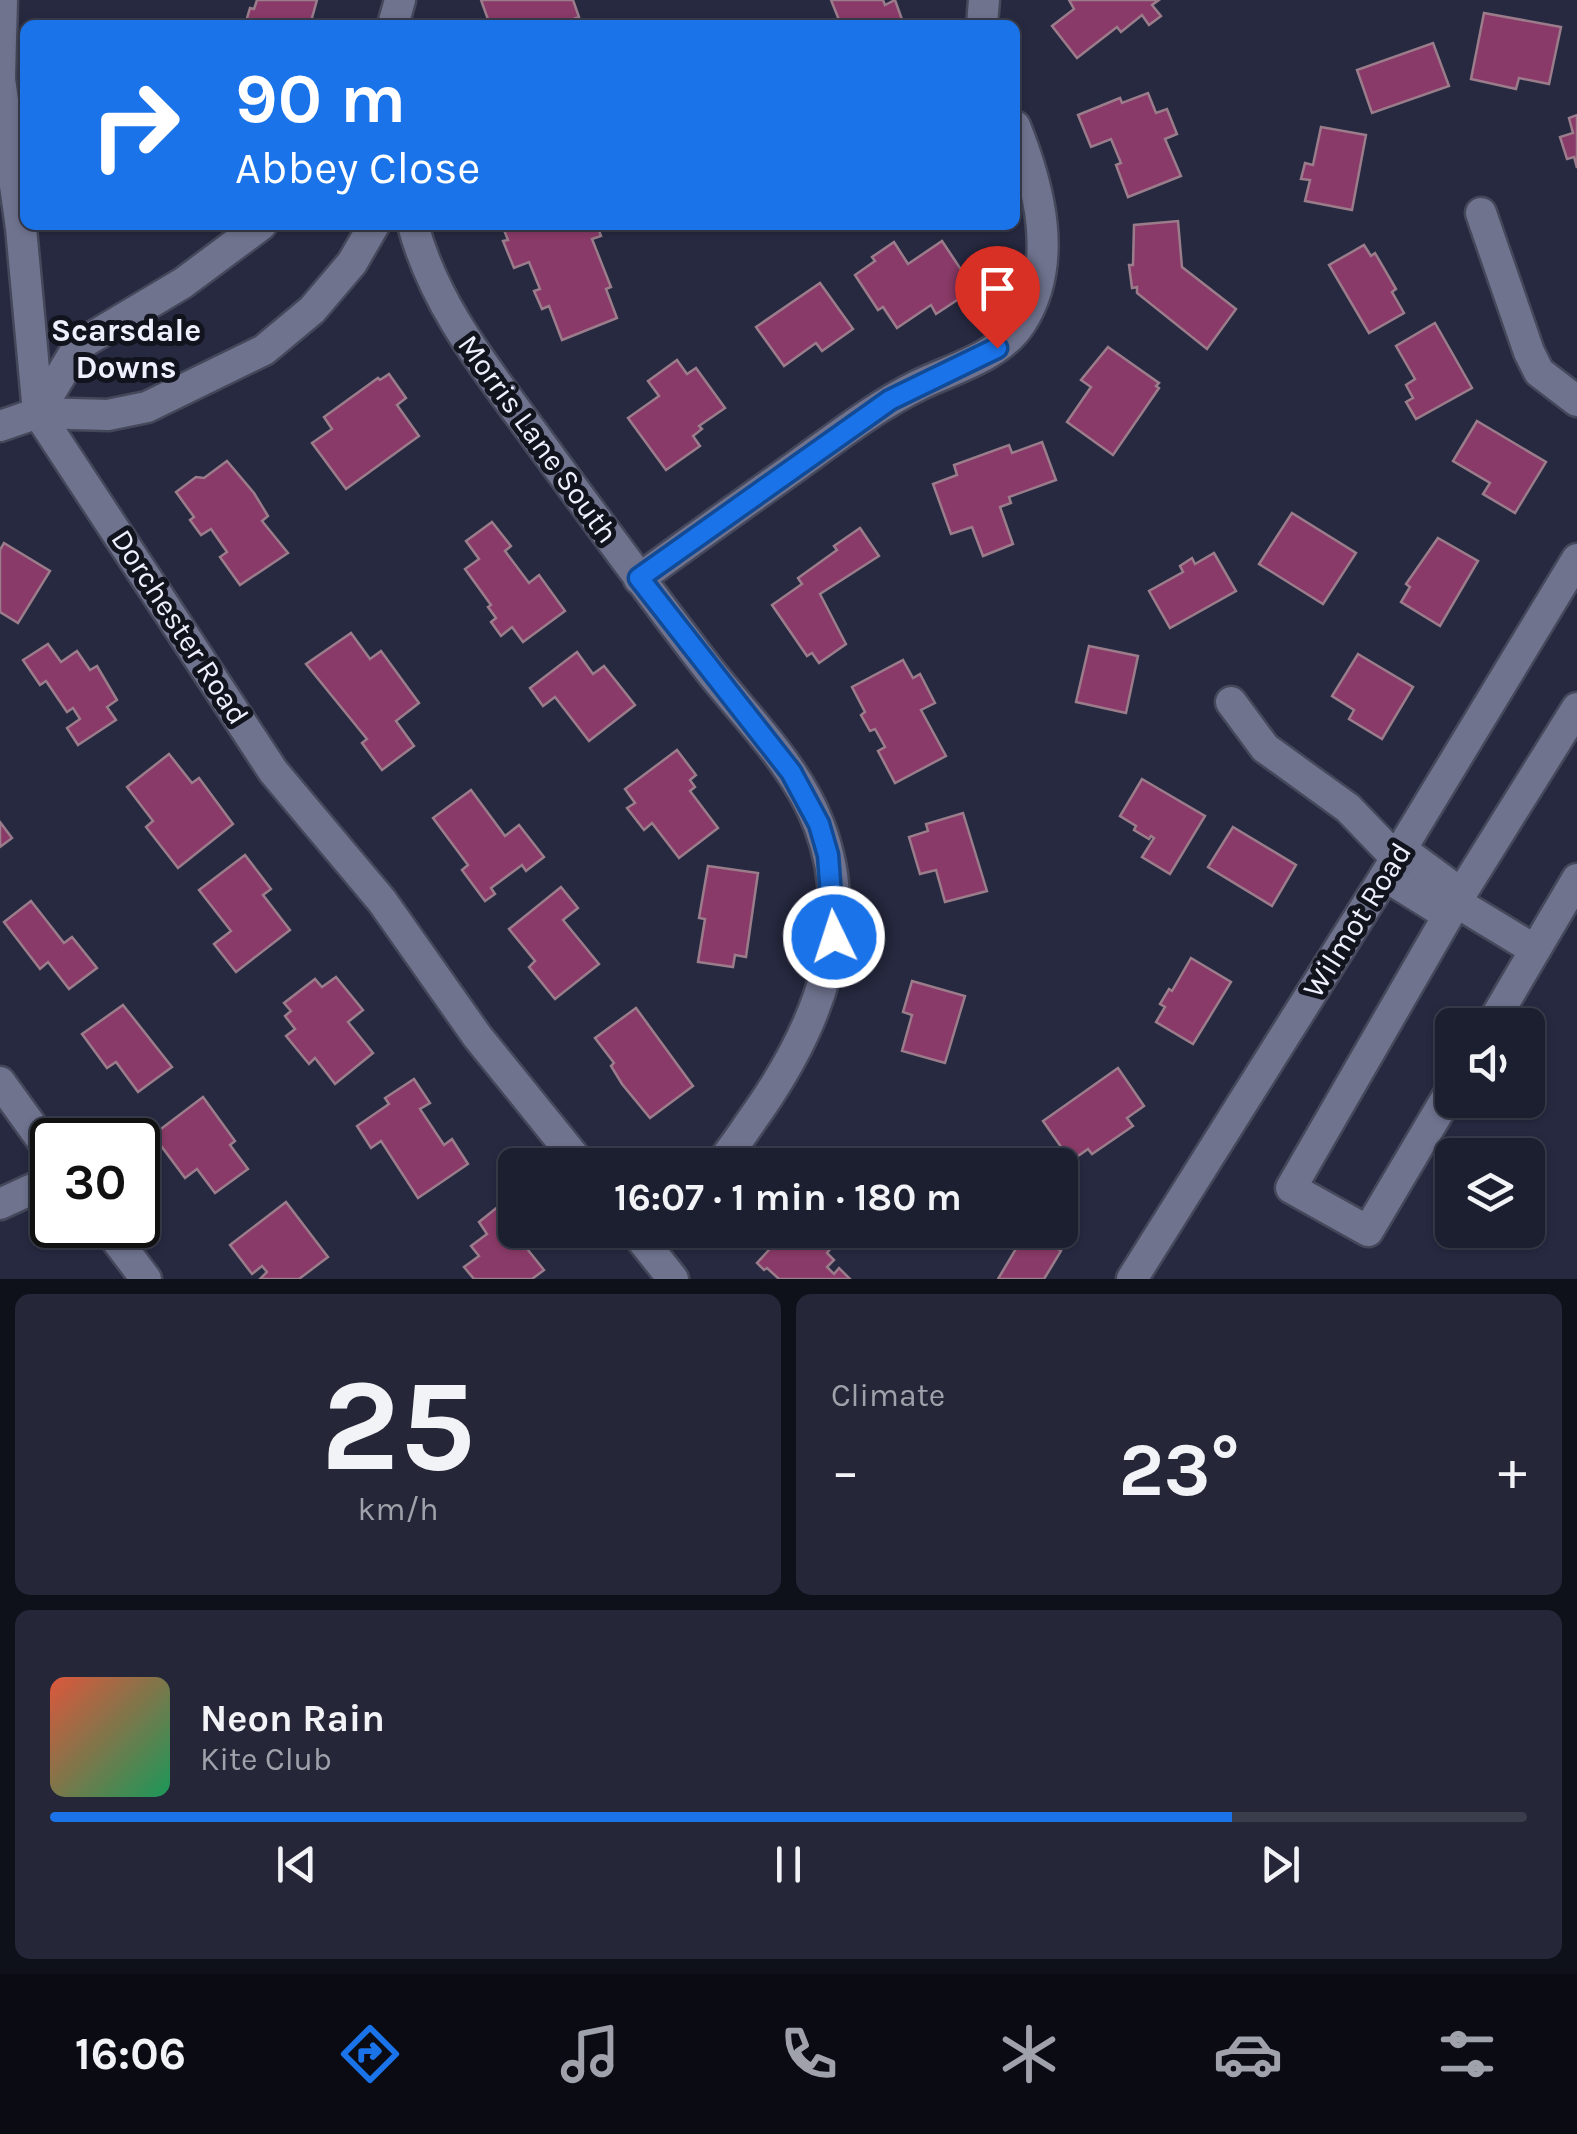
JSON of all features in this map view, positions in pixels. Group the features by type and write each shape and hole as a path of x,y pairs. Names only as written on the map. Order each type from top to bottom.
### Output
{"street":[{"name":"Dorchester Road","path":"2,0 0,79 20,221"},
{"path":"639,578 890,400 997,348 1020,325 1033,300 1043,244 1041,212 1020,139"},
{"path":"1480,213 1529,352 1540,372 1577,401"},
{"name":"Dorchester Road","path":"21,230 38,413 273,771 382,901 477,1036 568,1148"},
{"path":"38,413 79,345 183,284 255,230"},
{"path":"0,426 38,413 108,415 148,407 264,350 312,310 352,263 371,230"},
{"name":"Morris Lane South","path":"414,230 421,254 452,321 639,578 791,772 819,824 828,855 834,937 827,976 806,1032 784,1074 731,1148"},
{"name":"Wilmot Road","path":"1132,1279 1394,861 1577,559"},
{"path":"1231,702 1265,748 1348,808 1394,861 1450,886 1456,902 1535,950"},
{"path":"1435,1118 1368,1231 1292,1188 1456,902 1577,708"},
{"path":"1500,1008 1577,879"},
{"path":"0,1082 30,1124"},
{"path":"0,1204 30,1190"},
{"path":"122,1248 146,1279"},
{"path":"655,1248 673,1279"}],"building":[{"path":"257,0 317,0 311,20 246,20 250,8 254,9"},
{"path":"481,0 573,0 579,17 571,20 488,20"},
{"path":"831,0 883,0 885,5 895,0 902,20 839,20"},
{"path":"1069,0 1159,0 1152,5 1161,16 1149,25 1142,15 1121,32 1117,27 1077,58 1052,26 1074,9"},
{"path":"1484,13 1561,27 1549,84 1519,78 1516,89 1471,79"},
{"path":"1433,43 1449,86 1372,113 1357,70"},
{"path":"1148,93 1156,113 1167,109 1177,134 1165,139 1181,176 1128,197 1111,139 1091,147 1078,115 1120,98 1122,103"},
{"path":"1577,115 1577,168 1574,157 1567,159 1560,137 1573,133 1569,118"},
{"path":"1321,127 1366,135 1352,210 1305,201 1310,180 1301,179 1305,163 1313,165"},
{"path":"1178,221 1182,267 1236,309 1207,349 1137,293 1137,287 1132,288 1129,265 1133,265 1134,225"},
{"path":"504,230 599,230 601,236 592,239 611,287 606,289 617,318 562,340 549,306 542,309 534,291 540,289 529,262 514,268 503,241 508,240"},
{"path":"942,241 974,289 936,314 931,305 897,328 883,307 878,310 855,275 894,242 908,264"},
{"path":"1364,245 1371,256 1375,253 1396,289 1392,292 1404,313 1369,333 1329,265"},
{"path":"820,283 853,329 822,351 816,343 784,366 756,327"},
{"path":"1435,323 1472,388 1416,419 1406,402 1413,398 1406,385 1415,379 1396,346"},
{"path":"1108,347 1159,383 1113,455 1067,422 1091,387 1081,380"},
{"path":"677,360 687,374 696,368 725,408 699,426 702,429 693,436 700,446 666,470 628,418 659,396 648,381"},
{"path":"389,374 406,398 397,405 419,436 346,489 312,443 332,429 324,417"},
{"path":"1477,421 1546,462 1515,513 1483,494 1490,483 1453,461"},
{"path":"1042,442 1056,480 1009,497 1011,503 1000,507 1013,544 983,556 972,527 951,534 933,484 957,475 954,465 1009,445 1012,453"},
{"path":"227,461 254,493 268,516 262,521 288,553 240,585 220,557 227,552 211,529 201,535 176,492"},
{"path":"1292,513 1356,553 1323,604 1259,564"},
{"path":"492,522 511,546 505,551 529,583 539,575 565,611 523,642 512,627 501,636 491,622 496,618 488,607 491,605 465,569 479,559 466,541"},
{"path":"860,528 879,556 820,594 846,644 819,663 812,653 807,656 772,605 802,584 798,578"},
{"path":"1438,538 1478,561 1440,626 1401,602 1410,587 1406,584"},
{"path":"4,543 50,571 18,623 0,612 0,550"},
{"path":"1214,553 1236,591 1170,628 1149,591 1183,572 1180,566 1192,558 1195,564"},
{"path":"351,633 370,659 381,651 419,703 396,721 414,746 382,770 362,743 367,739 306,664"},
{"path":"48,644 61,662 77,651 90,670 97,666 117,700 107,707 116,720 78,745 67,728 80,719 73,708 67,712 46,681 40,685 23,660"},
{"path":"1089,646 1138,656 1126,713 1076,702"},
{"path":"577,652 593,674 604,666 635,705 589,741 555,697 543,706 530,688"},
{"path":"1358,654 1413,687 1382,739 1349,719 1354,710 1332,696"},
{"path":"903,660 913,678 920,674 935,703 921,710 946,756 895,783 878,751 885,747 861,715 865,712 852,687"},
{"path":"677,750 696,775 690,780 695,787 690,791 718,828 679,858 652,823 644,830 627,808 635,803 625,789"},
{"path":"169,754 192,783 199,778 233,824 178,868 146,827 153,821 127,787"},
{"path":"1142,779 1205,816 1170,874 1142,857 1154,838 1134,830 1136,826 1120,816"},
{"path":"471,790 505,836 519,825 544,857 526,871 522,865 491,888 495,894 485,901 462,870 468,865 433,818"},
{"path":"963,813 987,891 945,902 936,870 920,874 909,837 928,831 926,824"},
{"path":"0,822 12,838 0,847"},
{"path":"1233,827 1296,865 1272,906 1208,867"},
{"path":"245,855 271,889 263,895 290,930 236,972 214,944 231,931 199,890"},
{"path":"708,866 758,873 746,957 735,955 733,967 698,962 705,919 699,918"},
{"path":"561,887 578,908 563,920 599,964 555,999 529,967 535,961 509,929"},
{"path":"31,901 64,943 72,937 97,968 69,989 48,962 40,969 4,922"},
{"path":"1191,958 1231,982 1193,1044 1156,1022 1165,1007 1160,1004"},
{"path":"336,977 363,1010 348,1022 373,1053 335,1084 315,1058 309,1064 286,1036 295,1029 285,1016 291,1011 284,1003 315,979 322,987"},
{"path":"912,981 965,996 945,1063 902,1051 912,1015 903,1012"},
{"path":"123,1005 172,1067 138,1092 116,1062 107,1068 82,1034"},
{"path":"636,1008 693,1086 650,1118 622,1084 611,1066 614,1063 595,1038"},
{"path":"1118,1068 1144,1106 1127,1118 1133,1126 1092,1154 1088,1149 1078,1156 1078,1148 1062,1148 1043,1121"},
{"path":"414,1079 430,1103 420,1109 444,1145 452,1139 468,1164 418,1198 381,1141 371,1148 357,1126 389,1104 385,1098"},
{"path":"203,1097 235,1141 230,1145 248,1169 215,1193 197,1169 185,1178 160,1144 160,1130"},
{"path":"286,1202 328,1257 299,1279 260,1279 267,1272 262,1266 252,1274 230,1245"},
{"path":"498,1207 498,1248 531,1248 528,1250 544,1270 532,1279 474,1279 464,1267 479,1256 471,1246 487,1234 479,1222"},
{"path":"771,1248 831,1248 827,1253 834,1260 827,1267 834,1274 839,1268 850,1279 779,1279 757,1263"},
{"path":"1016,1248 1061,1251 1044,1279 998,1279"}],"district":[{"name":"Scarsdale Downs","path":"126,348"}],"route":[{"path":"834,937 828,855 819,824 791,772 639,578 890,400 997,348"}]}
